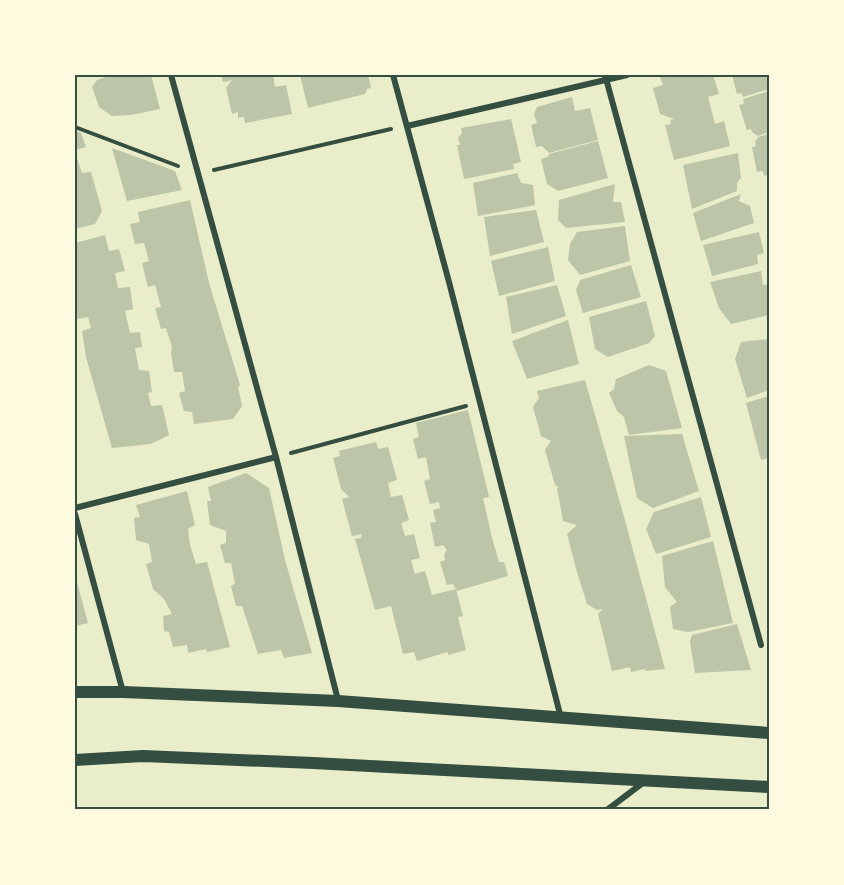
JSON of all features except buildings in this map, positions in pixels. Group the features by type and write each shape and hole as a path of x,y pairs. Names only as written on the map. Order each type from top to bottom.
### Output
{"main road":[{"path":"75,692 123,692 338,702 769,733"},
{"path":"75,760 143,756 769,787"}],"street":[{"path":"171,75 276,457 338,702"},
{"path":"393,75 561,719"},
{"path":"407,126 605,78 627,75"},
{"path":"605,78 761,645"},
{"path":"75,508 276,457"},
{"path":"75,514 123,692"},
{"path":"607,810 647,780"}],"path":[{"path":"75,127 199,173 407,126"},
{"path":"276,457 480,402"}]}
